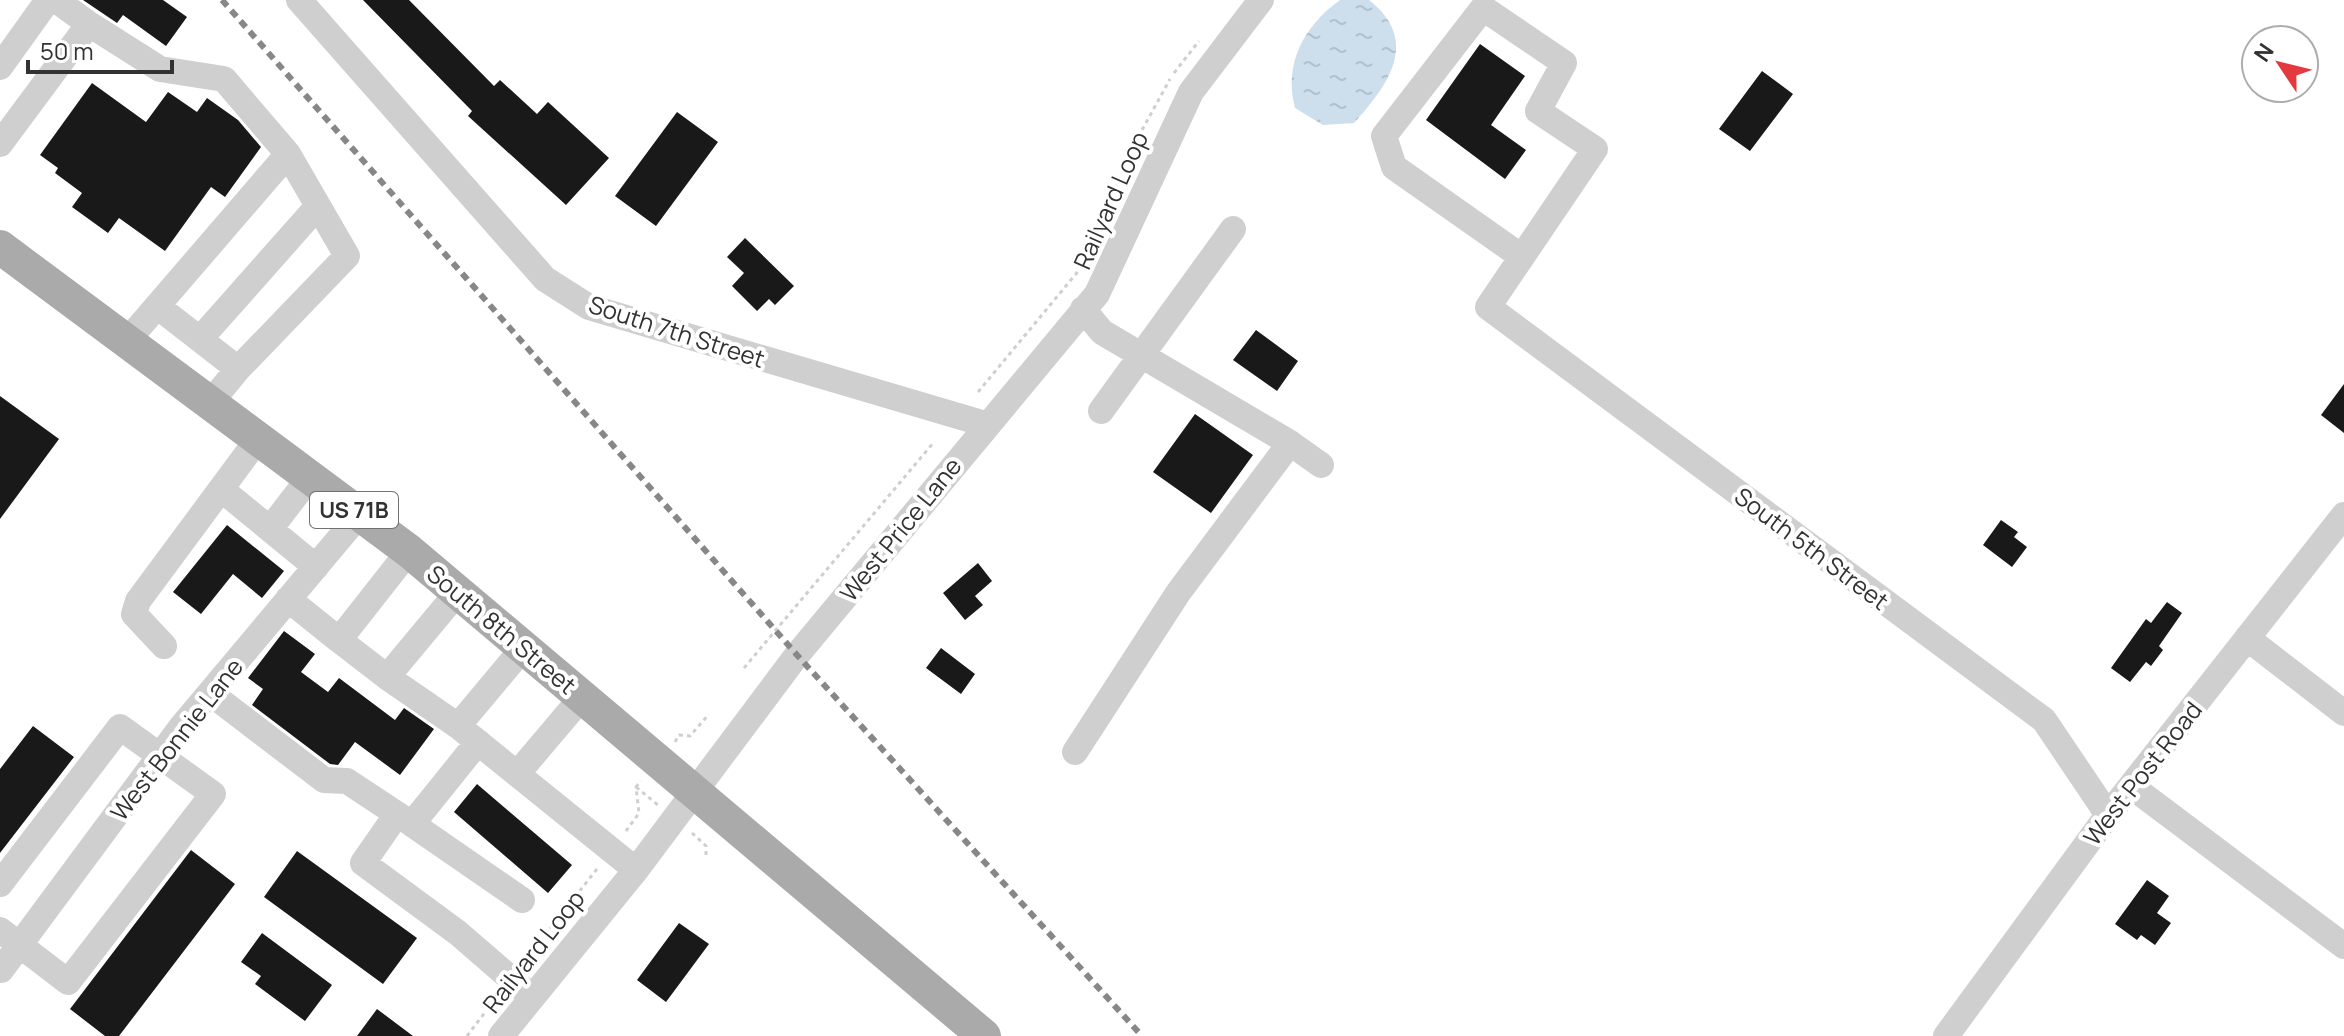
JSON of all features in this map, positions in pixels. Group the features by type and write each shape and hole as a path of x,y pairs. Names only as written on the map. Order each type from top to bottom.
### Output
{"main road":[{"name":"South 8th Street","path":"0,247 409,551 984,1036"}],"street":[{"path":"0,67 48,0"},
{"path":"56,0 160,69 224,79 288,154 347,256 238,369 210,403"},
{"name":"South 7th Street","path":"299,0 545,279 589,307 985,424"},
{"name":"West Price Lane","path":"501,1036 636,870 797,655 985,424 1097,294 1191,92 1261,0"},
{"path":"1483,8 1564,63 1538,111 1595,149 1522,257 1394,167 1384,136 1483,8"},
{"path":"0,144 89,24"},
{"path":"127,341 288,154"},
{"path":"200,339 317,207"},
{"path":"1101,411 1233,229"},
{"name":"South 5th Street","path":"1522,257 1488,307 2044,720 2108,815"},
{"path":"157,306 238,369"},
{"path":"1083,309 1102,332 1290,443 1321,465"},
{"path":"164,646 134,614 138,601 258,439"},
{"path":"1075,752 1178,593 1290,443"},
{"path":"270,529 310,477"},
{"path":"221,489 316,567"},
{"name":"West Bonnie Lane","path":"1,970 10,938 360,514"},
{"name":"West Post Road","path":"1946,1036 2108,815 2344,515"},
{"path":"339,640 409,551"},
{"path":"387,677 457,593"},
{"path":"288,599 387,677 468,734 636,870"},
{"path":"2247,638 2344,713"},
{"path":"524,647 468,734 405,819 363,863 458,933 532,997"},
{"path":"210,693 324,780 347,781 522,900"},
{"path":"517,774 583,696"},
{"path":"0,884 120,727 213,794 68,982 10,938"},
{"path":"2131,786 2344,946"}],"path":[{"name":"Railyard Loop","path":"978,392 1071,284 1150,113 1204,34"},
{"path":"744,668 934,442"},
{"path":"674,742 679,735 690,736 709,714"},
{"path":"636,787 640,783"},
{"path":"636,787 645,794"},
{"path":"621,837 639,813 636,787"},
{"path":"706,846 706,855"},
{"name":"Railyard Loop","path":"467,1036 599,865"}],"water":[{"path":"1340,0 1369,0 1385,15 1396,47 1394,63 1378,94 1354,123 1323,125 1295,108 1292,92 1294,61 1316,22"}],"building":[{"path":"83,0 163,0 187,17 166,46 123,15 117,23"},
{"path":"363,0 409,0 494,86 500,80 537,114 548,102 609,158 566,205 468,116 472,111"},
{"path":"1480,44 1525,76 1491,125 1526,150 1505,179 1426,120"},
{"path":"1762,71 1793,94 1750,151 1719,129"},
{"path":"92,83 146,122 168,92 197,112 207,98 238,120 261,147 225,197 211,187 165,251 119,218 108,233 72,207 82,193 55,173 58,168 40,155"},
{"path":"677,112 718,142 656,226 615,196"},
{"path":"745,238 794,286 775,305 769,299 757,311 732,286 744,273 727,257"},
{"path":"1256,330 1298,361 1277,391 1233,360"},
{"path":"2344,384 2344,433 2321,415"},
{"path":"0,396 59,439 0,519"},
{"path":"1195,414 1253,455 1211,513 1153,472"},
{"path":"2001,520 2018,532 2014,537 2027,547 2012,567 1983,545"},
{"path":"227,525 284,571 262,598 233,574 201,614 173,592"},
{"path":"978,563 992,581 975,596 983,605 965,620 943,593"},
{"path":"2167,602 2182,613 2159,646 2163,650 2151,666 2146,662 2130,682 2111,668 2146,619 2151,623"},
{"path":"284,631 315,654 301,672 328,692 339,678 395,720 404,708 434,729 400,775 355,742 338,765 330,764 252,705 263,689 248,678"},
{"path":"941,648 975,674 961,694 926,668"},
{"path":"33,726 74,757 0,853 0,769"},
{"path":"477,784 572,865 548,893 454,812"},
{"path":"191,850 235,884 119,1036 105,1036 70,1009"},
{"path":"297,851 417,938 383,984 264,897"},
{"path":"2147,880 2169,896 2157,913 2171,923 2155,945 2141,935 2137,940 2115,924"},
{"path":"679,923 709,944 666,1002 637,980"},
{"path":"262,933 332,985 305,1021 255,984 261,976 241,962"},
{"path":"377,1009 413,1036 357,1036"}],"railway":[{"path":"222,0 797,655 1142,1036"}]}
